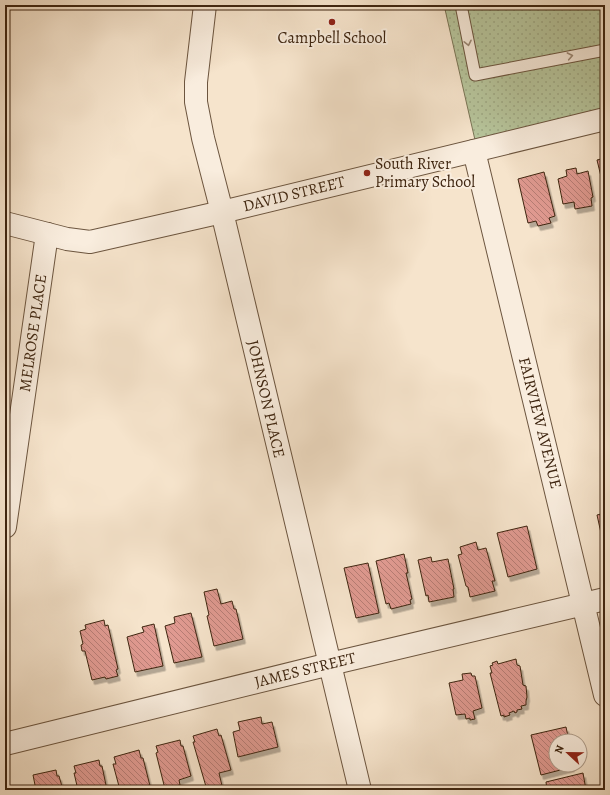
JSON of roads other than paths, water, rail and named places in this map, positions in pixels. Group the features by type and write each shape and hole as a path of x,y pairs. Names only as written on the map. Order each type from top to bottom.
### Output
{"street":[{"name":"JOHNSON PLACE","path":"205,5 196,82 196,102 203,138 360,790"},
{"name":"DAVID STREET","path":"5,223 67,239 90,242 222,212 605,119"},
{"name":"FAIRVIEW AVENUE","path":"474,151 605,695"},
{"name":"MELROSE PLACE","path":"5,527 7,494 47,234"},
{"name":"JAMES STREET","path":"5,744 330,664 605,599"}],"lane":[{"path":"461,5 475,75 605,50"}],"place":[{"name":"Campbell School","path":"332,22"},
{"name":"South River Primary School","path":"367,173"}]}
